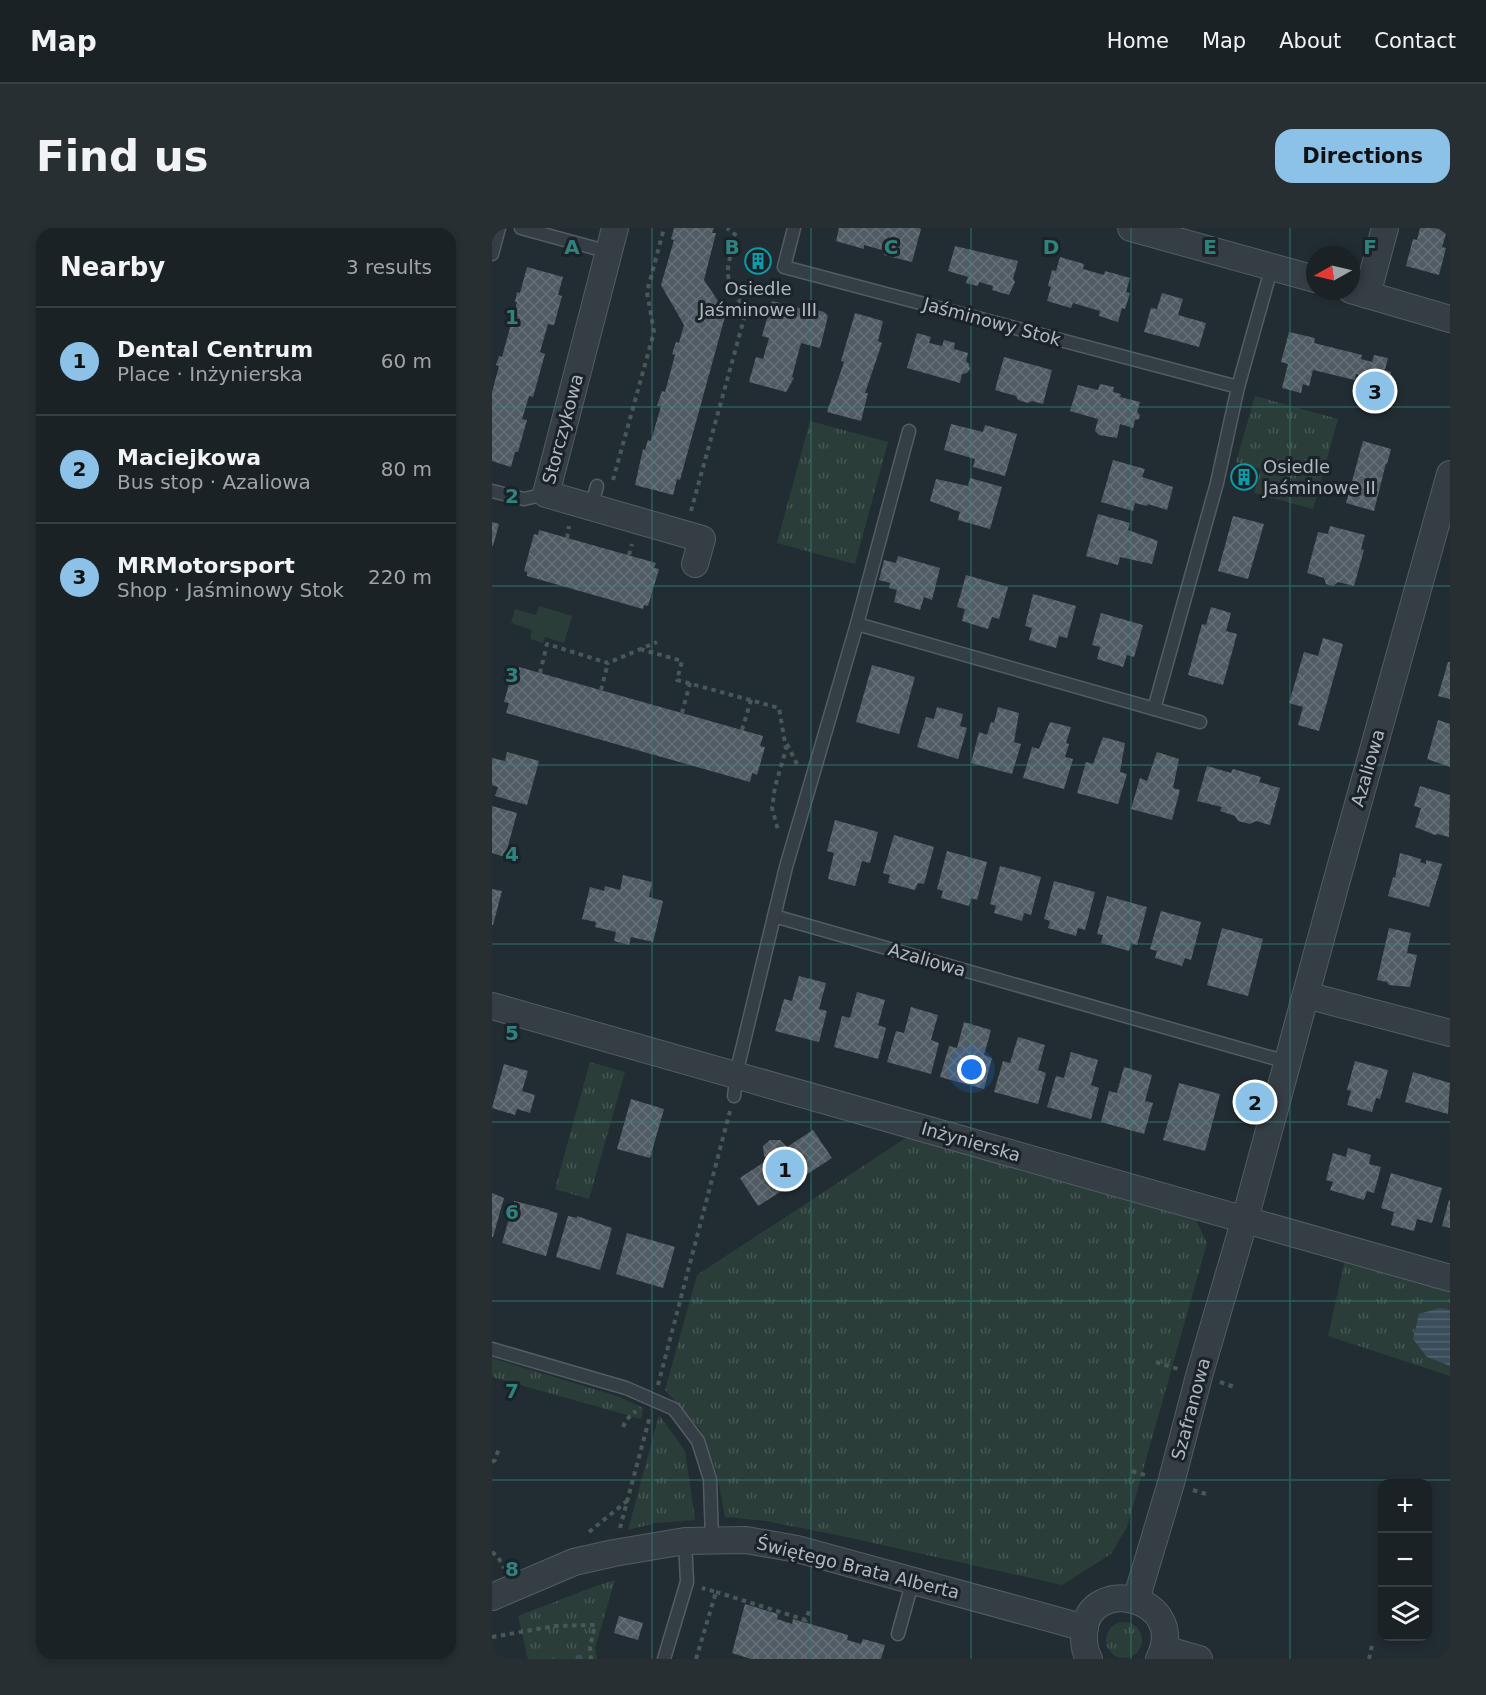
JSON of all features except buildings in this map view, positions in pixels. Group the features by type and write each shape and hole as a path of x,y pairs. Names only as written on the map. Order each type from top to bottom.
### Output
{"street":[{"path":"1131,228 1193,236 1306,276"},
{"path":"1360,290 1385,228"},
{"name":"Storczykowa","path":"612,240 535,496 594,497 702,539 695,564"},
{"path":"1360,292 1450,319"},
{"name":"Azaliowa","path":"1245,1219 1450,474"},
{"path":"1305,995 1450,1033"},
{"name":"Inżynierska","path":"492,1006 736,1086 1245,1219 1450,1278"},
{"name":"Szafranowa","path":"1136,1600 1245,1219"},
{"name":"Świętego Brata Alberta","path":"492,1597 574,1562 614,1553 685,1541 746,1540 797,1549 1085,1628"},
{"path":"1089,1659 1084,1645 1085,1628 1094,1611 1103,1603 1127,1598 1150,1606 1158,1616 1163,1628 1161,1654 1199,1659"}],"lane":[{"path":"492,254 499,228"},
{"name":"Storczykowa","path":"521,228 612,240"},
{"name":"Jaśminowy Stok","path":"794,228 784,267 1238,387"},
{"path":"1154,709 1217,483 1238,387 1272,266"},
{"path":"736,1086 786,867 857,624 909,431"},
{"path":"492,490 535,496"},
{"path":"857,624 1200,722"},
{"name":"Azaliowa","path":"774,916 1287,1062"},
{"path":"492,1349 626,1388 674,1409 698,1441 710,1479 712,1539"},
{"path":"664,1659 687,1584 688,1564 685,1541"},
{"path":"898,1634 913,1580"}],"path":[{"path":"614,488 613,481 654,332 647,292 664,228"},
{"path":"689,520 745,315 743,305 729,280 728,270 737,236 728,228"},
{"path":"540,673 548,644 608,663 657,642"},
{"path":"640,649 682,661 677,680 779,708 786,750 775,787 772,808 786,867"},
{"path":"601,690 608,663"},
{"path":"682,713 690,683"},
{"path":"742,730 751,700"},
{"path":"618,1535 736,1086"},
{"path":"492,1462 499,1448"},
{"path":"586,1534 627,1500"},
{"path":"492,1552 498,1557 507,1574"},
{"path":"687,1584 806,1620 810,1608"},
{"path":"696,1659 716,1592"},
{"path":"492,1637 555,1626 595,1625 590,1647 591,1659"},
{"path":"1369,1659 1372,1645"}],"green space":[{"path":"1255,396 1338,419 1313,509 1254,493 1261,469 1236,462"},
{"path":"810,421 888,442 855,564 777,543"},
{"path":"539,606 572,616 564,643 545,637 543,643 530,639 532,630 511,623 515,609 536,615"},
{"path":"590,1062 625,1072 589,1199 555,1189"},
{"path":"909,1136 1194,1216 1207,1243 1127,1527 1111,1554 1062,1585 837,1535 766,1521 725,1517 716,1469 700,1429 665,1390 697,1275"},
{"path":"1345,1259 1450,1290 1450,1310 1440,1308 1428,1357 1450,1366 1450,1376 1328,1336"},
{"path":"492,1358 620,1397 643,1408 641,1419 492,1377"},
{"path":"659,1415 685,1451 695,1520 656,1523 628,1530"},
{"path":"615,1580 595,1648 597,1659 528,1659 518,1616"},
{"path":"1124,1622 1137,1627 1142,1640 1137,1653 1124,1658 1111,1653 1106,1640 1111,1627"}],"water":[{"path":"1440,1308 1450,1310 1450,1366 1427,1357 1413,1339 1419,1314"}],"place":[{"name":"Osiedle Jaśminowe III","path":"758,261"},
{"name":"MRMotorsport","path":"1375,391"},
{"name":"Osiedle Jaśminowe II","path":"1244,477"},
{"name":"Maciejkowa","path":"1255,1102"},
{"name":"Dental Centrum","path":"785,1169"}]}
